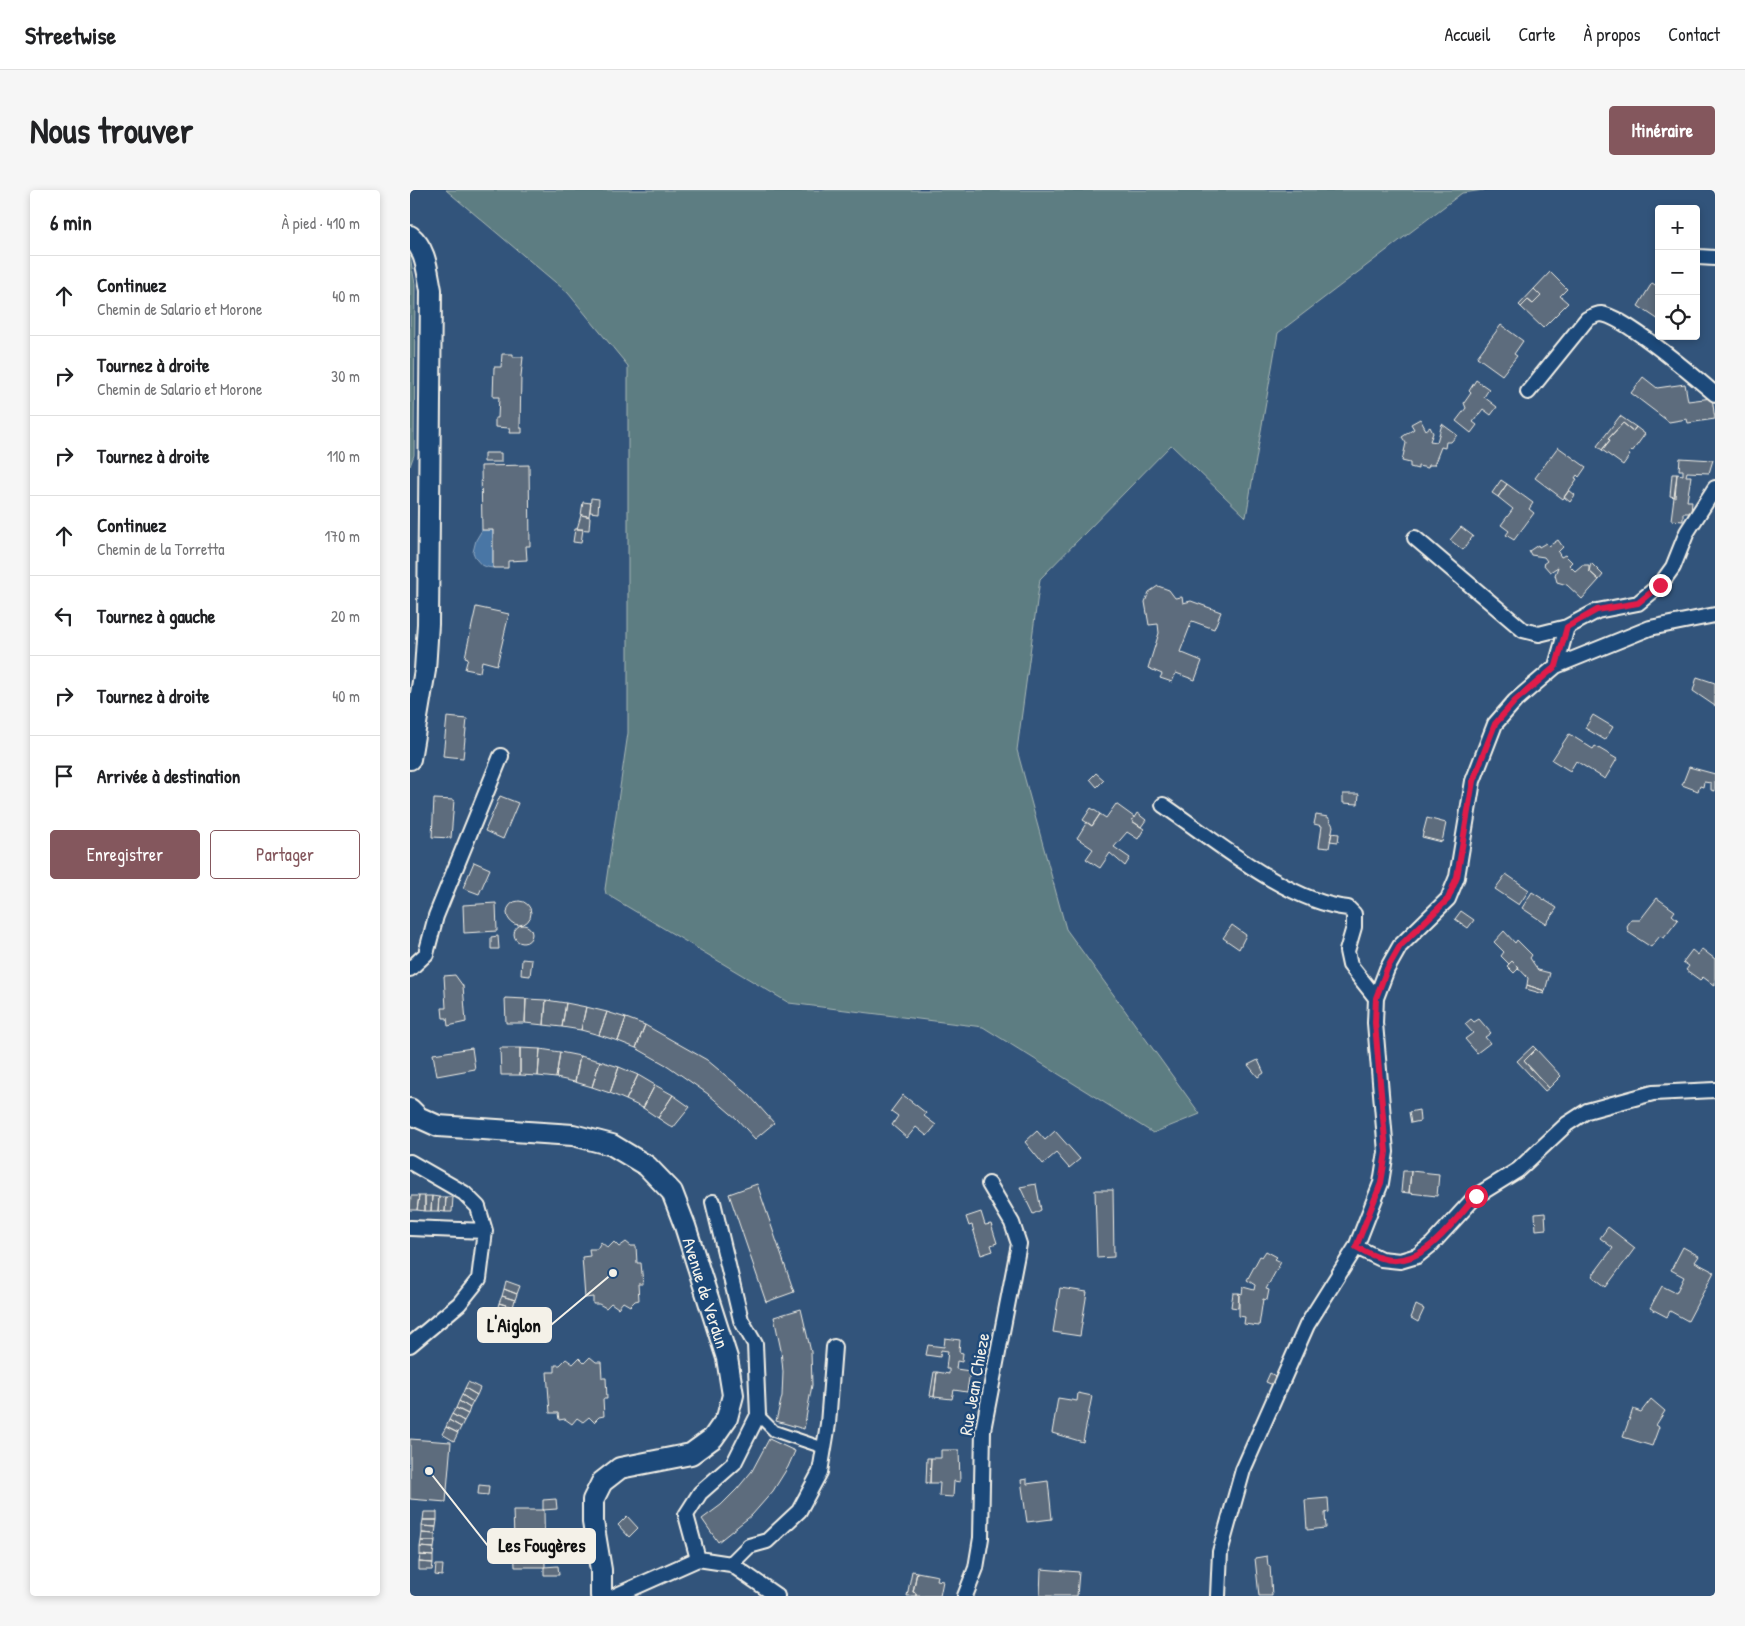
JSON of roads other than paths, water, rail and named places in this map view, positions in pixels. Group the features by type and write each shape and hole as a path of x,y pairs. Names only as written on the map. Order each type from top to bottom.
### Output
{"main road":[{"path":"410,236 415,240 425,257 431,290 428,624 425,670 410,759"},
{"name":"Avenue de Verdun","path":"410,1109 418,1117 438,1126 572,1135 612,1145 647,1166 672,1192 686,1226 727,1358 733,1395 727,1418 713,1438 691,1454 620,1468 602,1482 593,1500 593,1522 601,1570 601,1596"}],"street":[{"path":"1700,257 1715,258"},
{"path":"1528,392 1587,319 1600,314 1614,318 1679,362 1715,394"},
{"path":"1415,538 1523,630 1539,634 1567,627 1597,610 1638,603 1660,585 1673,567 1687,532 1715,488"},
{"path":"1218,1596 1220,1552 1243,1470 1307,1325 1356,1247 1381,1183 1386,1152 1375,1023 1376,998 1387,969 1400,946 1448,899 1457,877 1473,781 1495,724 1515,701 1556,666 1650,628 1715,615"},
{"path":"1556,666 1567,627"},
{"path":"410,968 426,954 436,916 501,756"},
{"path":"1163,805 1267,876 1304,896 1333,906 1348,908 1354,914 1354,927 1347,951 1350,965 1376,998"},
{"path":"1356,1247 1381,1259 1400,1260 1417,1256 1432,1244 1476,1196 1518,1170 1567,1124 1587,1111 1653,1093 1715,1090"},
{"path":"410,1162 464,1193 478,1207 485,1231 479,1279 459,1304 410,1345"},
{"name":"Rue Jean Chieze","path":"965,1596 976,1568 981,1538 983,1430 1019,1244 1012,1222 990,1184"},
{"path":"698,1559 686,1515 700,1493 734,1462 758,1415 755,1344 742,1320 713,1202"},
{"path":"410,1228 485,1231"},
{"path":"731,1564 750,1546 767,1541 800,1511 820,1472 834,1347"},
{"path":"758,1415 774,1431 824,1448"},
{"path":"615,1596 698,1559 731,1564 777,1596"}],"water":[{"path":"482,530 493,530 493,568 480,564 473,552 476,540"}],"place":[{"name":"L'Aiglon","path":"613,1273"},
{"name":"Les Fougères","path":"429,1471"}]}
